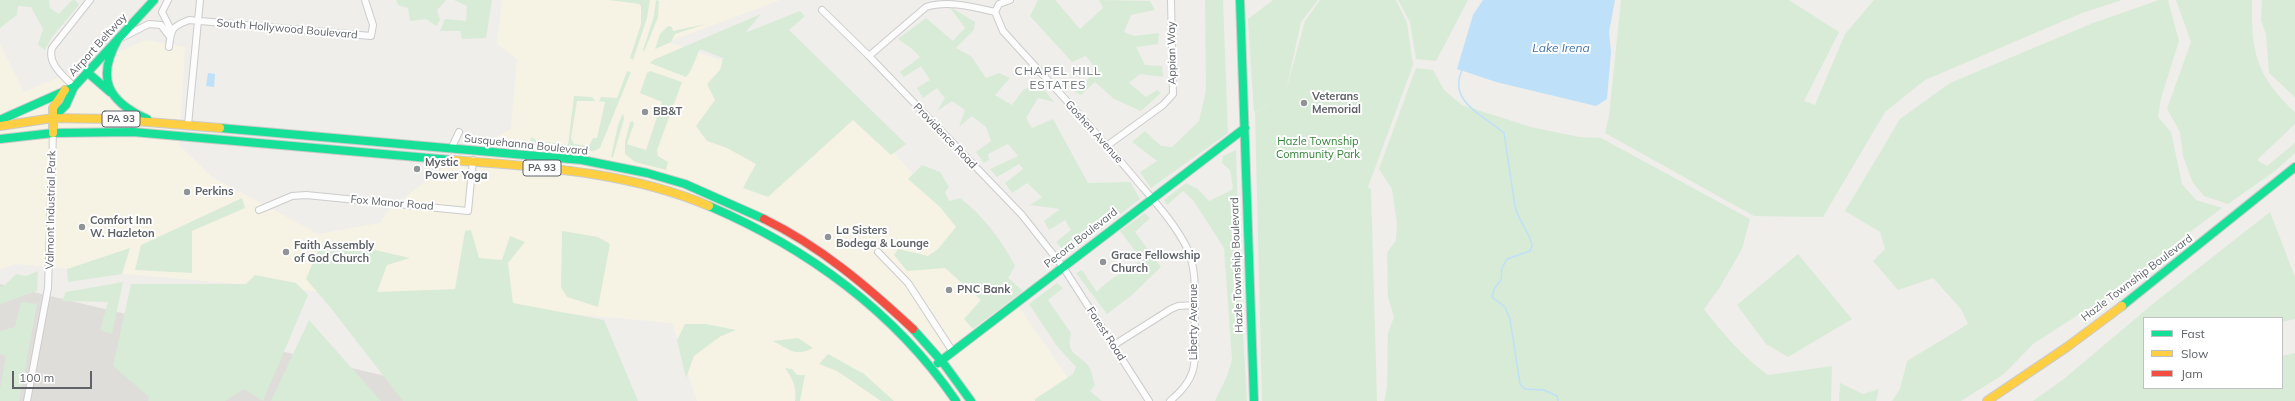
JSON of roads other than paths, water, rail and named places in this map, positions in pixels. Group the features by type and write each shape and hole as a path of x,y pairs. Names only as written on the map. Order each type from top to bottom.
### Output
{"main road":[{"name":"Airport Beltway","path":"53,118 63,110 73,96 74,87 154,0"},
{"name":"Hazle Township Boulevard","path":"1240,0 1245,128 1246,222 1254,401"},
{"path":"114,94 106,77 106,67 118,39"},
{"path":"87,72 114,94 127,108 140,116 159,123"},
{"name":"Airport Beltway","path":"53,133 53,108 56,100 65,89 74,87"},
{"path":"0,120 19,113 52,94 65,89"},
{"name":"Susquehanna Boulevard","path":"0,126 53,118 86,117 131,120 582,160 619,167 684,184 729,202 786,230 833,260 902,318 941,361 971,401"},
{"path":"0,136 3,133 29,128 53,118"},
{"path":"53,133 65,126 131,120"},
{"name":"Pecora Boulevard","path":"933,368 1151,198 1245,128"},
{"name":"Susquehanna Boulevard","path":"53,133 133,132 473,161 579,172 638,182 682,195 736,216 795,248 859,294 925,357 956,401"},
{"name":"PA 93","path":"0,139 53,133"},
{"name":"Hazle Township Boulevard","path":"1987,401 2017,382 2129,299 2295,167"}],"street":[{"path":"74,87 52,62 50,55 52,48 90,0"},
{"path":"168,0 162,12 171,34 169,47"},
{"path":"188,125 200,0"},
{"name":"South Hollywood Boulevard","path":"171,34 175,26 189,20 362,37 371,36 373,33 373,25 365,0"},
{"path":"869,56 926,7 936,2 946,1 995,12 999,4 1010,0"},
{"name":"Appian Way","path":"1108,145 1163,105 1173,94 1171,0"},
{"name":"Providence Road","path":"822,10 869,56 1022,215 1063,267"},
{"name":"Goshen Avenue","path":"995,12 1003,31 1108,145 1151,198"},
{"path":"118,39 154,23 161,25 171,34"},
{"path":"451,149 459,132"},
{"name":"Valmont Industrial Park","path":"28,401 48,288 53,133"},
{"name":"Fox Manor Road","path":"258,210 292,196 306,195 468,210 474,151"},
{"name":"Liberty Avenue","path":"1151,198 1178,233 1188,251 1194,270 1195,355 1192,377 1182,392 1170,401"},
{"path":"878,252 912,288 953,352"},
{"name":"Forest Road","path":"1063,267 1149,401"},
{"path":"1114,345 1171,309 1178,306 1195,305"}],"water":[{"name":"Lake Irena","path":"1483,0 1615,0 1609,32 1611,52 1607,99 1596,106 1496,82 1457,69 1473,15"},
{"path":"208,73 215,74 214,87 206,86"}],"waterway":[{"path":"1462,70 1459,81 1460,91 1464,100 1478,114 1504,133 1516,211 1531,240 1532,245 1530,251 1507,259 1502,268 1501,280 1494,289 1492,297 1505,307 1510,319 1520,384 1525,389 1544,390 1557,396 1558,401"}],"place":[{"name":"Veterans Memorial","path":"1304,103"},
{"name":"BB&T","path":"645,112"},
{"name":"Mystic Power Yoga","path":"417,169"},
{"name":"Perkins","path":"187,192"},
{"name":"Comfort Inn W. Hazleton","path":"82,227"},
{"name":"La Sisters Bodega & Lounge","path":"828,237"},
{"name":"Faith Assembly of God Church","path":"286,252"},
{"name":"Grace Fellowship Church","path":"1103,262"},
{"name":"PNC Bank","path":"949,290"}],"district":[{"name":"CHAPEL HILL ESTATES","path":"1058,78"}],"park label":[{"name":"Hazle Township Community Park","path":"1318,148"}]}
